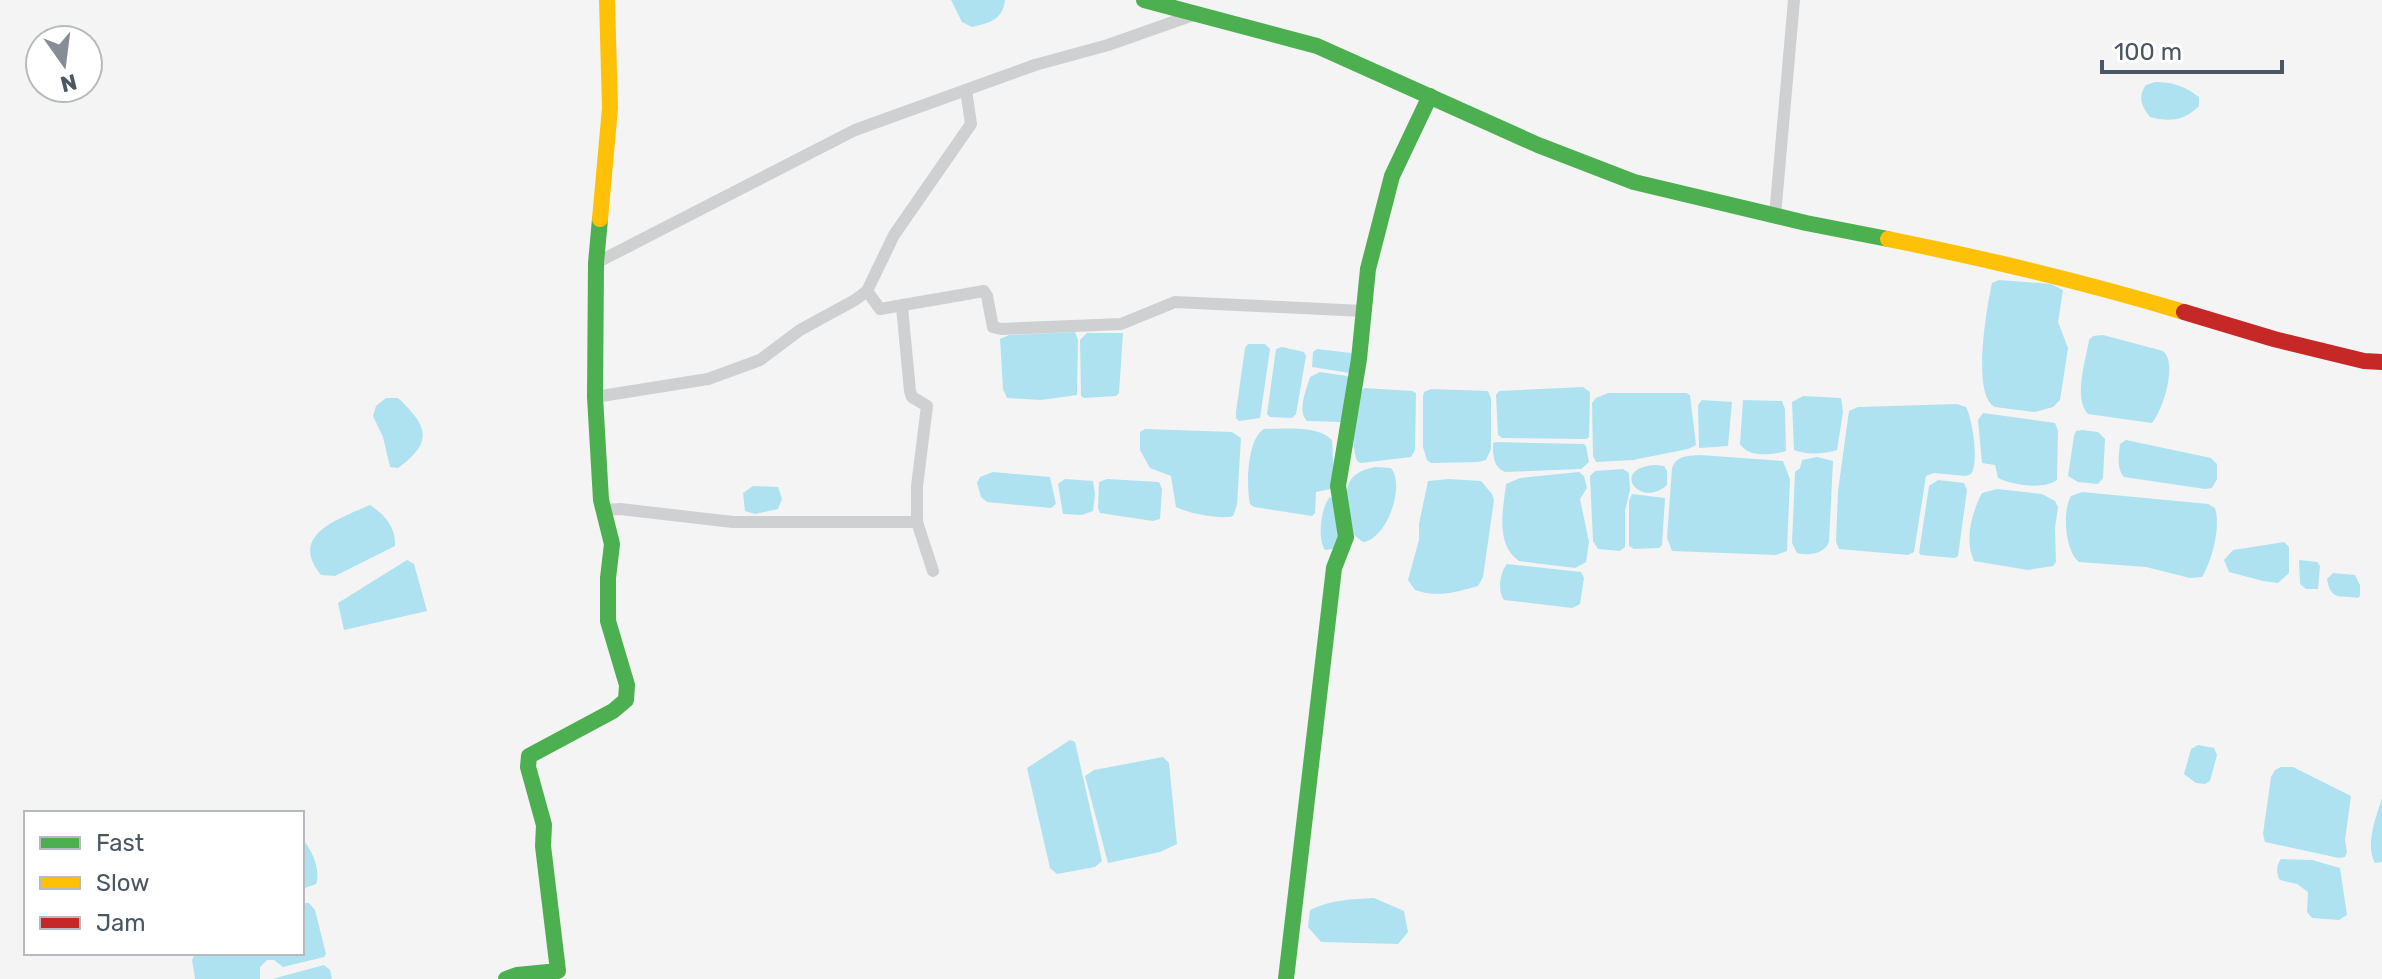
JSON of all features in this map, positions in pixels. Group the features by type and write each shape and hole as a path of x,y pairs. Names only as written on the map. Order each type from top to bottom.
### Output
{"street":[{"path":"506,979 558,971 543,846 544,825 528,767 529,756 613,711 626,700 627,685 608,621 612,544 596,452 596,263 610,108 607,0"},
{"path":"1144,0 1317,46 1538,145 1634,182 1775,216 1949,251 2124,294 2274,339 2364,361 2382,362"},
{"path":"1775,216 1794,0"},
{"path":"596,263 855,130 1196,14"},
{"path":"595,397 708,379 760,360 800,330 867,291 894,235 971,124 966,90"},
{"path":"1286,979 1334,568 1346,537 1338,486 1357,373 1368,269 1392,176 1430,96"},
{"path":"867,291 880,309 984,291 993,327 1001,329 1121,324 1175,302 1364,311"},
{"path":"902,307 910,391 912,397 927,406 917,486 917,522 933,571"},
{"path":"604,510 620,509 733,522 917,522"}],"water":[{"path":"951,0 1005,0 998,16 972,27 962,22"},
{"path":"2155,82 2189,90 2199,97 2199,106 2188,115 2176,119 2150,117 2141,98 2146,85"},
{"path":"1999,280 2051,284 2063,290 2058,322 2068,348 2060,400 2053,407 2035,412 1995,407 1988,399 1982,369 1984,329 1992,283"},
{"path":"1075,332 1078,340 1077,395 1041,400 1007,398 1003,389 1000,339 1009,335"},
{"path":"1087,333 1123,333 1119,393 1116,396 1081,396 1080,340"},
{"path":"2103,335 2163,351 2167,357 2167,387 2152,423 2088,414 2084,407 2081,389 2089,340 2093,336"},
{"path":"1248,344 1265,344 1270,349 1260,418 1239,421 1236,412"},
{"path":"1282,347 1304,352 1306,356 1296,414 1292,418 1270,417 1267,414 1276,349"},
{"path":"1317,349 1351,353 1350,373 1312,367 1313,352"},
{"path":"1320,372 1347,376 1350,380 1341,422 1307,421 1304,417 1303,400 1310,377"},
{"path":"1583,387 1590,392 1589,437 1586,439 1502,438 1498,435 1496,395 1499,391"},
{"path":"1364,388 1416,393 1415,450 1411,457 1357,461 1354,423 1357,402"},
{"path":"1431,389 1488,391 1491,399 1491,449 1486,460 1431,463 1427,460 1423,447 1423,397 1424,392"},
{"path":"1608,393 1690,395 1696,445 1633,460 1596,462 1593,456 1592,403"},
{"path":"1803,396 1841,398 1843,412 1837,450 1804,453 1794,450 1792,402"},
{"path":"386,398 398,398 416,417 423,434 417,450 398,468 390,467 383,437 373,416 376,406"},
{"path":"1702,400 1732,402 1728,446 1699,448 1698,405"},
{"path":"1743,400 1782,401 1786,451 1755,453 1740,444"},
{"path":"1957,404 1966,407 1971,422 1975,451 1973,468 1971,474 1966,476 1934,473 1926,476 1914,552 1908,555 1839,549 1836,542 1838,491 1849,411 1858,407"},
{"path":"1983,413 2055,423 2058,431 2057,480 2044,485 2028,485 1998,478 1995,465 1982,463 1978,420"},
{"path":"1145,429 1232,432 1241,438 1237,505 1233,516 1204,515 1176,507 1171,476 1150,468 1140,450 1140,432"},
{"path":"1264,429 1309,430 1332,440 1334,479 1331,489 1316,492 1315,513 1312,516 1250,504 1248,475 1251,452 1258,434"},
{"path":"2076,431 2098,432 2105,439 2103,478 2098,484 2078,482 2068,476 2074,436"},
{"path":"2126,440 2211,458 2217,464 2217,479 2212,488 2205,489 2124,477 2119,457 2120,444"},
{"path":"1493,443 1584,444 1589,462 1581,469 1505,472 1494,460"},
{"path":"1700,455 1783,461 1790,479 1787,551 1776,555 1672,551 1667,538 1672,468 1680,458"},
{"path":"1817,457 1833,461 1829,542 1820,552 1802,554 1797,553 1792,543 1795,472 1802,460"},
{"path":"1656,465 1664,466 1667,471 1667,485 1647,493 1633,485 1631,479 1634,472"},
{"path":"1375,467 1391,468 1395,476 1395,499 1379,532 1363,542 1354,535 1347,492 1354,476"},
{"path":"1623,469 1629,473 1630,490 1625,511 1625,547 1620,551 1598,549 1593,541 1590,476 1595,471"},
{"path":"993,472 1050,477 1056,504 1051,508 987,502 981,497 977,483 980,477"},
{"path":"1579,472 1584,476 1587,488 1580,499 1589,542 1586,562 1575,568 1519,561 1506,545 1502,526 1506,484 1520,478"},
{"path":"1065,479 1093,481 1093,511 1082,515 1063,514 1058,484"},
{"path":"1107,479 1159,482 1162,489 1160,519 1153,521 1100,513 1099,482"},
{"path":"1938,480 1964,483 1967,490 1958,556 1955,558 1919,553 1929,486"},
{"path":"1428,481 1481,481 1492,494 1494,500 1483,577 1478,586 1462,590 1439,594 1415,590 1408,580 1419,540 1419,524"},
{"path":"753,486 778,487 782,499 778,509 755,514 745,511 743,493"},
{"path":"1997,489 2042,494 2055,501 2058,507 2056,562 2053,566 2028,570 1974,561 1970,526 1975,509 1982,493"},
{"path":"2082,492 2208,504 2215,508 2217,524 2214,543 2202,577 2190,578 2146,567 2079,562 2068,540 2066,511 2071,496"},
{"path":"1632,494 1665,498 1662,545 1659,548 1634,549 1629,546 1629,501"},
{"path":"1330,497 1334,500 1340,531 1333,549 1325,550 1321,523"},
{"path":"370,505 388,522 394,533 395,546 335,576 321,575 312,561 310,549 314,539 332,523"},
{"path":"2284,542 2289,547 2289,573 2278,583 2229,572 2224,560 2233,550"},
{"path":"407,560 414,564 427,611 344,630 338,603"},
{"path":"2299,560 2317,562 2320,566 2318,589 2306,589 2300,584"},
{"path":"1507,564 1581,572 1584,578 1580,604 1572,608 1504,600 1500,582"},
{"path":"2333,573 2355,575 2360,585 2360,596 2334,594 2327,579"},
{"path":"1070,740 1075,742 1102,861 1095,867 1057,874 1050,868 1027,768"},
{"path":"2198,745 2214,748 2217,755 2210,781 2205,784 2196,783 2184,774 2191,749"},
{"path":"1163,757 1169,763 1177,844 1160,852 1108,863 1085,776 1094,770"},
{"path":"2281,767 2293,767 2351,796 2345,857 2265,842 2263,834 2271,777"},
{"path":"2382,798 2382,862 2375,863 2371,839"},
{"path":"304,841 316,867 316,884 304,888"},
{"path":"2281,859 2312,860 2340,868 2347,915 2339,920 2312,918 2307,912 2308,892 2297,884 2280,880 2277,867"},
{"path":"1374,898 1404,911 1408,932 1398,944 1321,942 1308,927 1310,910 1341,901"},
{"path":"304,903 309,903 315,910 326,954 283,967 274,960 267,960 260,967 260,979 195,979 194,955 304,955"},
{"path":"324,965 330,970 332,979 272,979"}],"traffic: fast":[{"path":"1144,0 1317,46 1538,145 1634,182 1888,239"},
{"path":"1286,979 1334,568 1346,537 1338,486 1359,359 1368,269 1392,176 1430,96"},
{"path":"506,979 558,971 543,846 544,825 528,767 529,756 613,711 626,700 627,685 608,621 612,544 601,500 595,397 596,263 600,219"}],"traffic: slow":[{"path":"600,219 610,108 607,0"},
{"path":"1888,239 2037,272 2184,312"}],"traffic: jam":[{"path":"2184,312 2274,339 2364,361 2382,362"}]}
